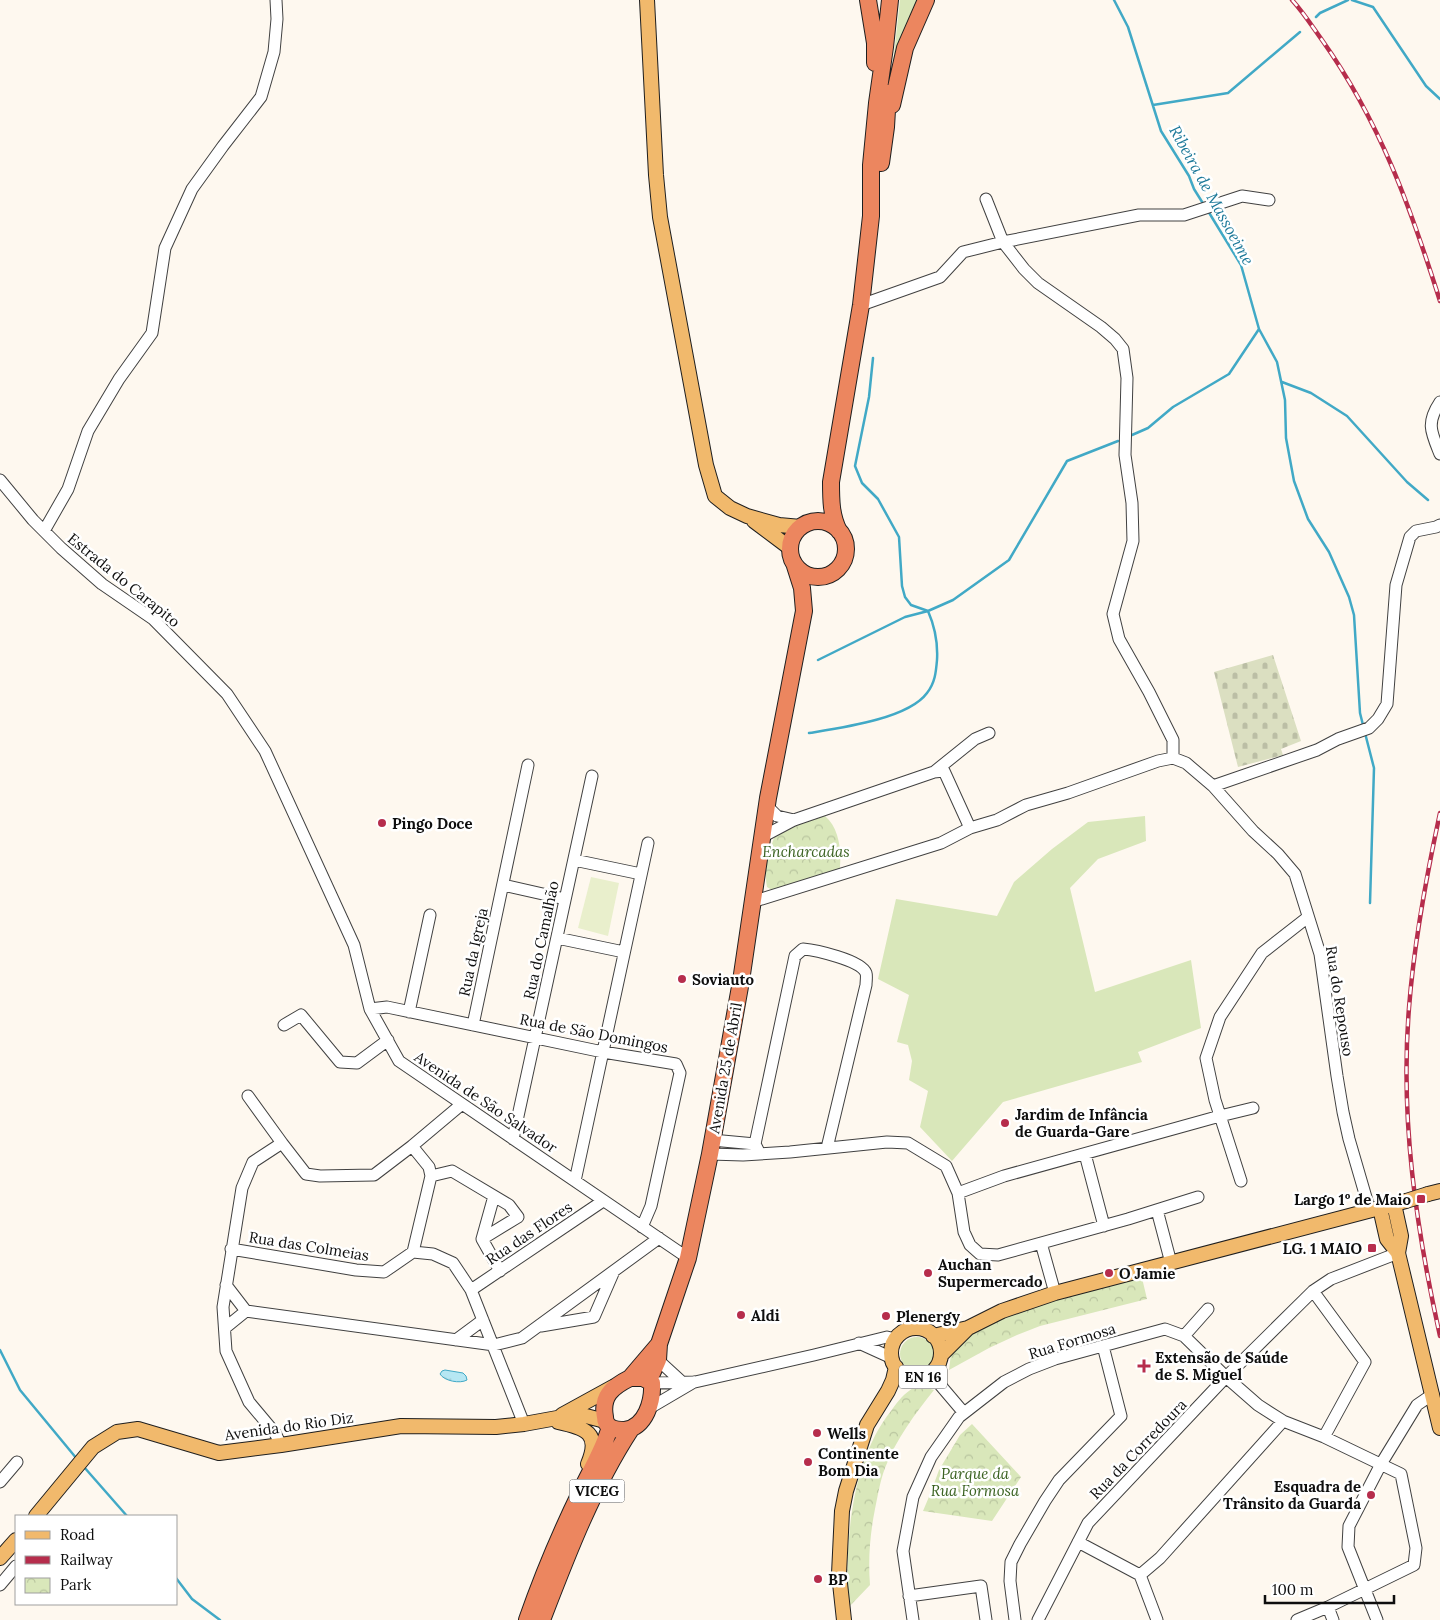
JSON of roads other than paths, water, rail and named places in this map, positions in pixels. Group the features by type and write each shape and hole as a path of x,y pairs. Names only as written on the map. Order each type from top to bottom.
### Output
{"highway":[{"path":"868,0 874,43 877,103"},
{"path":"839,531 831,500 831,482 861,305 871,216 870,165 890,0"},
{"path":"871,216 878,190 886,127 898,0"},
{"path":"886,127 896,92 905,48 926,0"},
{"path":"790,548 795,533 817,514 822,506 831,482"},
{"path":"805,525 817,521 825,522 839,531"},
{"name":"Avenida 25 de Abril","path":"650,1382 688,1258 711,1147 741,980 767,806 804,611 814,587 839,568 844,561 846,553 843,537 839,531"},
{"name":"Avenida 25 de Abril","path":"790,548 791,557 802,588 804,611"},
{"path":"795,566 809,576 826,576"},
{"name":"Avenida 25 de Abril","path":"623,1381 658,1352"},
{"path":"643,1378 650,1382 652,1394 648,1409 643,1418 631,1429 621,1430 608,1424 604,1409 606,1397 623,1381 643,1378"},
{"name":"VICEG","path":"527,1620 550,1559 606,1442 608,1424"},
{"name":"VICEG","path":"542,1620 577,1532 604,1477 631,1429"}],"main road":[{"path":"647,0 656,175 660,216 704,455 715,496 730,508 747,516 779,525 805,525"},
{"path":"747,516 790,548"},
{"name":"EN 16","path":"933,1336 968,1328 1002,1311 1055,1293 1434,1193"},
{"path":"1400,1202 1401,1236 1398,1253 1440,1428"},
{"path":"1375,1209 1387,1239 1398,1253"},
{"name":"EN 16","path":"941,1355 968,1328"},
{"name":"EN 16","path":"916,1329 928,1332 933,1336 940,1348 941,1355 939,1362 930,1374 924,1377 910,1377 900,1372 894,1363 891,1352 896,1339 902,1333 916,1329"},
{"name":"EN 16","path":"844,1620 839,1574 842,1511 846,1491 867,1425 893,1380 894,1363"},
{"name":"EN 16","path":"857,1457 894,1395 902,1383 910,1377"},
{"name":"Avenida do Rio Diz","path":"551,1419 623,1381"},
{"name":"Avenida do Rio Diz","path":"37,1515 93,1447 117,1432 138,1429 219,1453 401,1426 496,1426 586,1416 608,1424"},
{"path":"551,1419 579,1427 587,1431 591,1436 594,1448 588,1466 587,1479"},
{"path":"0,1558 15,1542"}],"street":[{"path":"44,531 68,489 88,431 119,379 152,333 166,248 192,189 261,97 274,52 277,19 276,0"},
{"path":"861,305 940,277 963,252 1003,242 1139,215 1184,215 1242,196 1269,200"},
{"path":"752,902 941,843 970,828 997,820 1026,806 1158,761 1174,758 1173,740 1119,638 1113,614 1134,541 1132,503 1126,455 1127,378 1122,349 1115,339 1101,327 1038,283 1024,269 1003,242 986,199"},
{"path":"1440,402 1432,414 1430,427 1440,454"},
{"name":"Estrada do Carapito","path":"0,480 60,548 102,584 153,619 227,694 265,751"},
{"path":"1213,786 1317,750 1338,739 1369,728 1378,719 1386,704 1396,585 1410,537 1416,531 1436,527 1440,524"},
{"path":"934,772 975,739 989,733"},
{"name":"Avenida de São Salvador","path":"265,751 354,945 370,1009 399,1061 688,1258"},
{"name":"Rua do Repouso","path":"1174,758 1186,764 1213,786 1253,832 1278,854 1295,874 1320,954 1345,1121 1375,1209"},
{"name":"Rua da Igreja","path":"473,1025 528,766"},
{"path":"762,838 794,820 934,772 944,771 970,828"},
{"name":"Rua do Camalhão","path":"513,1139 592,776"},
{"path":"767,806 777,816 794,820"},
{"path":"575,1181 648,843"},
{"path":"574,860 641,874"},
{"path":"503,885 565,899"},
{"path":"409,1012 430,915"},
{"path":"1241,1181 1214,1100 1206,1058 1220,1017 1262,953 1308,917"},
{"path":"557,938 624,952"},
{"path":"758,1149 794,956 802,949 815,950 859,964 866,973 866,985 827,1148"},
{"name":"Rua de São Domingos","path":"370,1009 387,1007 602,1052 676,1064 680,1073 651,1206 642,1227"},
{"path":"284,1025 301,1016 340,1062 358,1063 388,1040"},
{"path":"248,1096 306,1174 320,1176 374,1175 462,1104"},
{"path":"958,1193 1004,1176 1253,1108"},
{"path":"711,1147 758,1149 827,1148 887,1142 908,1144 946,1166 958,1193 964,1232 970,1245 980,1254 998,1255 1104,1226 1198,1197"},
{"path":"280,1445 274,1433 249,1402 226,1352 223,1308 242,1188 253,1162 282,1143"},
{"path":"412,1146 429,1167 431,1176 413,1252 433,1254 453,1263 471,1290 524,1424"},
{"path":"1085,1154 1104,1226"},
{"path":"431,1176 452,1171 508,1204 518,1217 482,1239"},
{"path":"494,1196 482,1239 500,1271"},
{"name":"Rua das Flores","path":"471,1290 603,1201"},
{"path":"1157,1210 1171,1263"},
{"path":"226,1285 246,1311 494,1345 522,1338 659,1238"},
{"path":"1041,1243 1055,1293"},
{"name":"Rua das Colmeias","path":"231,1249 356,1270 384,1272 413,1252"},
{"name":"Rua da Corredoura","path":"1038,1620 1088,1523 1226,1377 1313,1291 1331,1279 1398,1253"},
{"path":"537,1327 594,1318 614,1271"},
{"path":"1313,1291 1364,1362 1324,1437"},
{"path":"1208,1309 1184,1336 1258,1405 1283,1420 1324,1437 1401,1474 1416,1548 1414,1564 1301,1619"},
{"path":"224,1328 246,1311"},
{"path":"456,1340 484,1320"},
{"name":"Rua Formosa","path":"913,1620 903,1551 913,1497 931,1457 959,1417 1004,1382 1029,1369 1055,1359 1165,1329 1184,1336"},
{"path":"650,1382 694,1382 886,1337 896,1339"},
{"path":"859,1343 894,1363"},
{"path":"1015,1620 1010,1581 1012,1562 1020,1544 1045,1501 1060,1480 1121,1416 1103,1346"},
{"path":"658,1352 682,1382"},
{"path":"930,1374 964,1413"},
{"path":"648,1409 694,1382"},
{"path":"1377,1620 1348,1547 1349,1526 1381,1464 1417,1405 1433,1394"},
{"path":"1140,1575 1160,1558 1283,1420"},
{"path":"0,1482 17,1462"},
{"path":"1078,1542 1140,1575 1157,1620"},
{"path":"0,1585 15,1567"},
{"path":"909,1596 981,1586 986,1620"},
{"path":"1328,1607 1333,1620"}],"water":[{"path":"445,1370 463,1373 467,1380 456,1382 448,1380 440,1374"}],"waterway":[{"name":"Ribeira de Massoeime","path":"1114,0 1128,27 1161,131 1189,176 1194,189 1204,205"},
{"path":"1316,17 1320,13 1348,0"},
{"path":"1352,0 1373,7 1426,86 1440,99"},
{"path":"1153,105 1228,93 1300,32"},
{"name":"Ribeira de Massoeime","path":"1132,435 1148,428 1173,407 1229,374 1259,329 1241,265 1208,211"},
{"path":"1259,329 1277,362 1285,400 1286,438 1294,481 1308,519 1329,552 1349,597 1354,615 1360,713 1363,725"},
{"path":"809,733 872,721 905,710 918,702 927,693 936,673 937,647 928,611 911,605 905,597 902,586 899,537 878,499 862,483 855,466 869,397 873,358"},
{"path":"1282,382 1311,393 1347,416 1407,482 1428,500"},
{"name":"Ribeira de Massoeime","path":"818,660 905,617 928,611 953,600 1009,560 1067,461 1118,441"},
{"path":"1365,733 1374,768 1370,903"},
{"path":"0,1350 20,1390 77,1459"},
{"path":"84,1467 126,1515"},
{"path":"178,1581 192,1599 220,1620"}],"railway":[{"path":"1292,0 1311,24 1342,71 1361,102 1377,134 1405,198 1440,301"},
{"path":"1440,813 1417,934 1409,1008 1407,1049 1407,1090 1412,1173 1424,1255 1440,1336"}],"place":[{"name":"Pingo Doce","path":"382,823"},
{"name":"Soviauto","path":"682,979"},
{"name":"Jardim de Infância de Guarda-Gare","path":"1005,1123"},
{"name":"Largo 1º de Maio","path":"1421,1199"},
{"name":"LG. 1 MAIO","path":"1372,1248"},
{"name":"Auchan Supermercado","path":"928,1273"},
{"name":"O Jamie","path":"1109,1273"},
{"name":"Aldi","path":"741,1315"},
{"name":"Plenergy","path":"886,1316"},
{"name":"Extensão de Saúde de S. Miguel","path":"1144,1366"},
{"name":"Wells","path":"817,1433"},
{"name":"Continente Bom Dia","path":"808,1462"},
{"name":"Esquadra de Trânsito da Guarda","path":"1371,1495"},
{"name":"BP","path":"818,1579"}],"park label":[{"name":"Encharcadas","path":"806,851"},
{"name":"Parque da Rua Formosa","path":"975,1482"}]}
